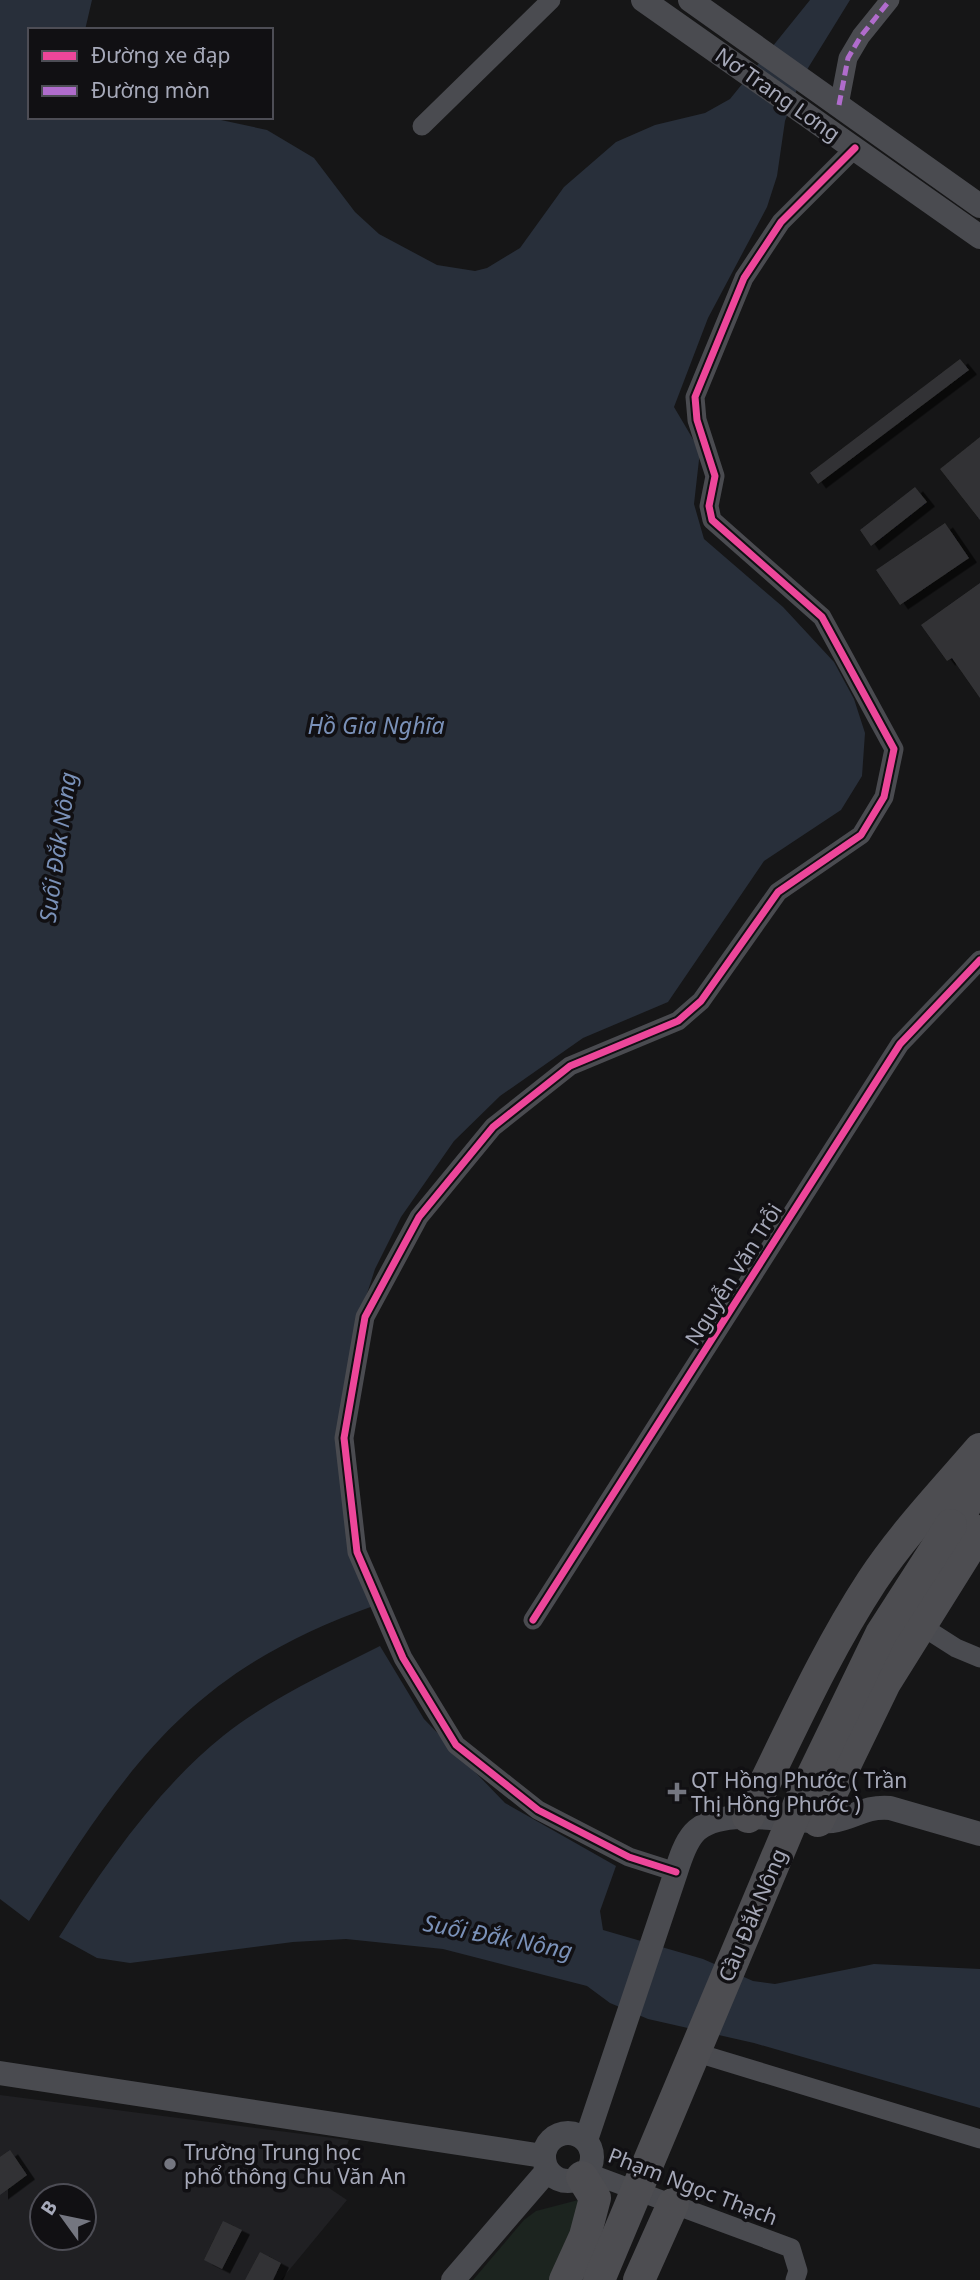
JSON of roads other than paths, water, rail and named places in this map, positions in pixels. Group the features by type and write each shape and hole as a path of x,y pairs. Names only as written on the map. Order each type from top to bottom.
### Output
{"main road":[{"path":"748,1817 807,1696 854,1611 910,1531 980,1449"},
{"path":"818,1821 886,1683 920,1625 969,1515 980,1466"},
{"name":"Cầu Đắk Nông","path":"599,2280 802,1797 881,1634 969,1515"},
{"path":"565,2280 584,2236 595,2198 585,2174"},
{"path":"639,2280 673,2204"}],"street":[{"path":"422,126 551,0"},
{"name":"Nơ Trang Lơng","path":"643,0 980,237"},
{"name":"Nơ Trang Lơng","path":"690,0 980,206"},
{"path":"839,105 848,58 861,36 890,0"},
{"path":"676,1872 629,1857 538,1810 456,1745 403,1658 357,1552 344,1438 365,1317 419,1217 494,1127 570,1066 678,1021 701,1001 778,892 861,835 884,797 894,749 822,617 712,520 709,506 715,476 697,420 695,397 744,278 781,222 855,148"},
{"name":"Nguyễn Văn Trỗi","path":"533,1620 901,1044 980,960"},
{"path":"920,1625 956,1648 980,1658"},
{"path":"0,2073 545,2163 559,2180 567,2182 585,2174 592,2156 586,2140 676,1872 695,1831 711,1822 748,1817 818,1821 844,1818 861,1810 890,1808 980,1834"},
{"path":"694,2052 980,2139"},
{"path":"453,2280 545,2163 549,2141 563,2133 571,2133 586,2140"},
{"name":"Phạm Ngọc Thạch","path":"585,2174 791,2248 798,2272 795,2280"}],"water":[{"name":"Hồ Gia Nghĩa","path":"0,0 92,0 85,28 28,28 28,119 216,119 267,130 314,158 355,212 379,234 437,265 475,271 487,268 520,248 564,187 616,142 655,125 705,113 730,99 810,0 850,0 800,81 785,121 777,176 767,207 708,318 674,407 700,451 694,504 704,539 783,607 834,662 854,699 865,733 862,776 841,810 764,861 668,1002 583,1038 500,1096 454,1141 401,1217 375,1269 352,1340 344,1452 376,1605 312,1631 258,1659 212,1692 171,1728 134,1768 100,1814 29,1921 0,1899"},
{"name":"Suối Đắk Nông","path":"380,1646 424,1719 505,1803 616,1866 600,1911 603,1930 703,1959 753,1981 775,1984 874,1964 980,1969 980,2108 754,2043 648,2019 610,2003 587,1986 443,1949 346,1939 293,1942 130,1963 97,1958 59,1937 133,1830 199,1757 260,1710"}],"place":[{"name":"QT Hồng Phước ( Trần Thị Hồng Phước )","path":"677,1792"},
{"name":"Trường Trung học phổ thông Chu Văn An","path":"170,2164"}]}
